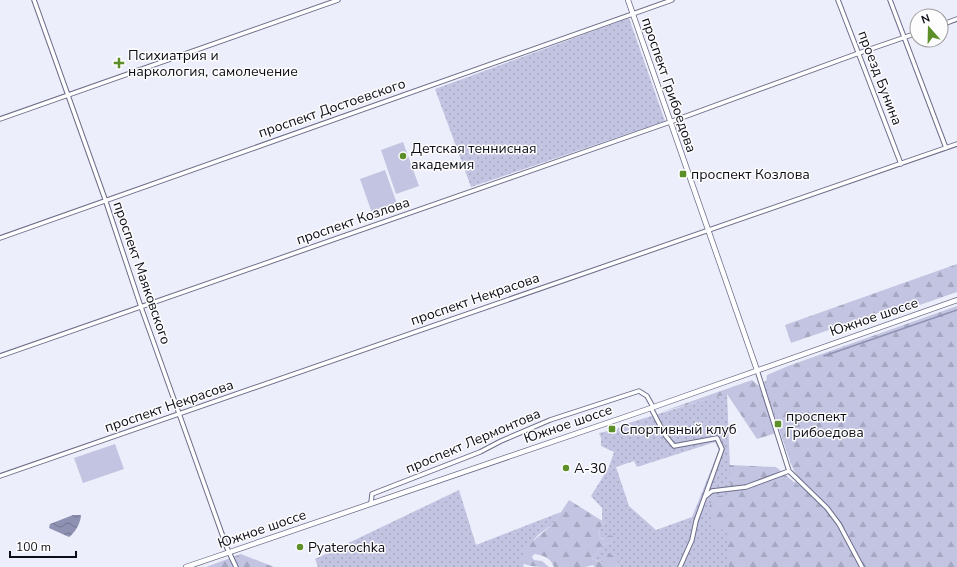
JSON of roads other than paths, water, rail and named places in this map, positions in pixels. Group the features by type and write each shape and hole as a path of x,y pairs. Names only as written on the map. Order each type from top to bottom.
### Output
{"street":[{"name":"проспект Маяковского","path":"34,0 105,199 141,307 229,552 236,567"},
{"path":"0,119 338,0"},
{"name":"проспект Грибоедова","path":"628,0 756,370 789,471 827,508 835,518 862,567"},
{"name":"проспект Достоевского","path":"0,238 105,199 672,0"},
{"name":"проезд Бунина","path":"838,0 901,164"},
{"path":"890,0 903,38 946,148"},
{"name":"проспект Козлова","path":"0,356 670,122 909,36"},
{"name":"проспект Некрасова","path":"0,476 957,144"},
{"name":"Южное шоссе","path":"186,567 652,407 957,300"},
{"name":"проспект Лермонтова","path":"371,503 372,494 480,452 501,441 550,420 639,391 647,396 652,407"},
{"path":"652,407 665,435 674,446 718,438 722,449 696,521 692,540 680,567"},
{"path":"705,497 712,491 746,487 789,471"}],"water":[{"path":"73,515 81,515 81,518 79,524 69,537 49,528 50,524"}],"waterway":[{"path":"824,356 957,310"}],"place":[{"name":"Психиатрия и наркология, самолечение","path":"119,63"},
{"name":"Детская теннисная академия","path":"403,156"},
{"name":"проспект Козлова","path":"683,174"},
{"name":"проспект Грибоедова","path":"778,424"},
{"name":"Спортивный клуб","path":"612,429"},
{"name":"А-30","path":"566,468"},
{"name":"Pyaterochka","path":"300,547"}]}
